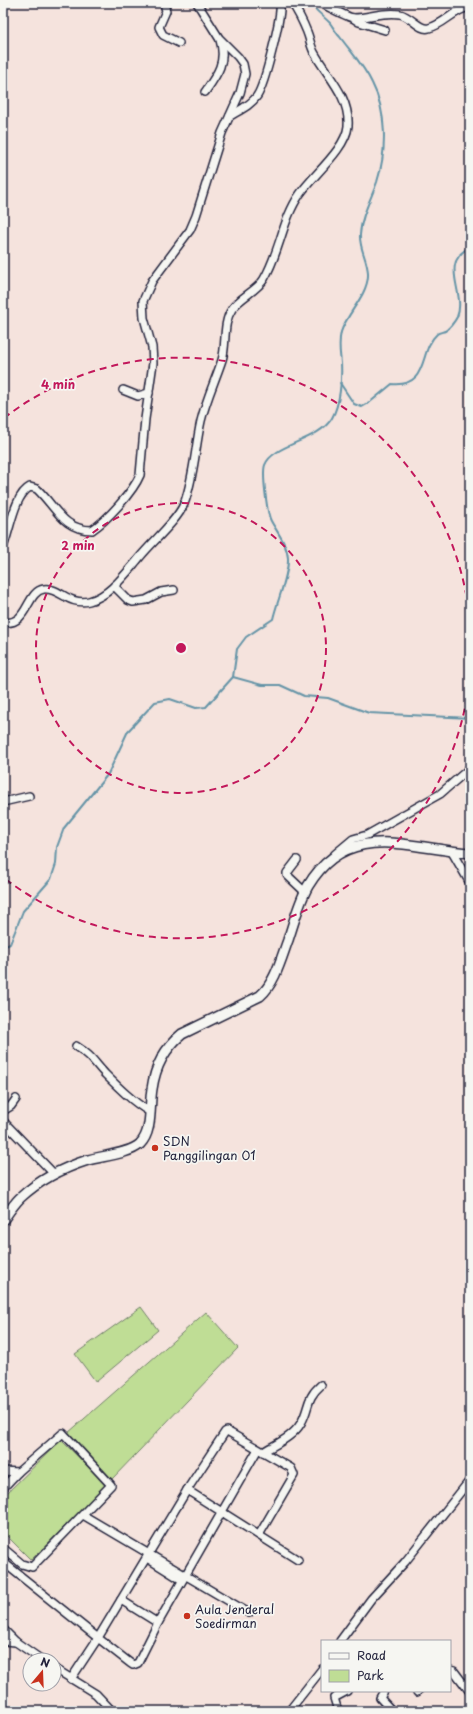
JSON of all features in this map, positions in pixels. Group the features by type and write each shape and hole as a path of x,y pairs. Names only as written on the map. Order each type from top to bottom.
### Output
{"street":[{"path":"164,3 166,11 159,26 164,35 179,43"},
{"path":"197,3 219,38 224,52 215,76 205,92"},
{"path":"230,116 253,102 261,89 280,16 280,3"},
{"path":"3,622 12,622 21,616 40,590 46,588 74,601 91,601 114,586 168,526 184,505 196,452 201,421 222,358 227,323 232,310 263,281 272,263 294,203 310,179 337,150 345,138 348,128 347,107 328,73 314,53 307,32 292,3"},
{"path":"320,3 359,22 385,30"},
{"path":"353,18 394,13 411,18 421,27 428,29 458,10 470,7"},
{"path":"3,547 24,490 30,487 37,489 46,497 58,514 72,526 82,530 92,530 129,493 137,483 140,476 149,393 154,363 152,347 144,318 143,301 152,281 190,230 196,216 222,133 240,93 245,74 243,64 238,57 219,38"},
{"path":"124,390 138,396 149,393"},
{"path":"114,586 128,600 133,602 146,600 162,592 174,590"},
{"path":"3,1220 19,1199 54,1174 87,1161 132,1148 139,1144 143,1139 149,1121 152,1088 163,1054 172,1042 182,1034 260,996 266,991 276,972 305,892 322,867 353,839 368,835 440,794 470,768"},
{"path":"3,802 29,796"},
{"path":"333,856 356,845 369,842 386,842 452,852 470,853"},
{"path":"452,852 470,883"},
{"path":"298,860 287,875 305,892"},
{"path":"76,1046 91,1056 122,1091 150,1112"},
{"path":"3,1111 11,1106 16,1099"},
{"path":"3,1120 54,1174"},
{"path":"3,1562 133,1665 138,1663 158,1623 184,1577 260,1451 293,1434 301,1423 312,1393 321,1385"},
{"path":"71,1679 98,1638 187,1490 227,1431 291,1468 294,1475 259,1535"},
{"path":"3,1488 18,1472 63,1433 112,1485 32,1567 22,1564 3,1548"},
{"path":"3,1472 18,1472"},
{"path":"341,1640 371,1599 405,1562 470,1480"},
{"path":"187,1490 298,1560"},
{"path":"83,1515 148,1556 250,1613"},
{"path":"121,1600 158,1623"},
{"path":"3,1629 16,1642 30,1652"},
{"path":"3,1641 16,1642"},
{"path":"451,1670 454,1671 470,1692"},
{"path":"289,1711 321,1671"},
{"path":"62,1673 96,1694 112,1711"},
{"path":"338,1711 334,1698 345,1692"},
{"path":"383,1692 380,1698 392,1711"}],"green space":[{"path":"141,1307 158,1330 96,1382 75,1354"},
{"path":"206,1312 238,1348 112,1479 68,1433"},
{"path":"61,1440 107,1485 31,1560 3,1532 3,1497"}],"waterway":[{"path":"3,947 10,944 23,911 51,879 56,864 57,847 64,828 108,774 128,731 155,702 170,699 196,708 206,707 233,677 237,649 246,637 273,619 287,572 288,558 284,543 269,517 264,469 270,458 277,452 326,426 335,412 341,384 340,336 344,325 361,297 367,283 368,271 362,250 360,235 364,214 377,182 383,158 384,145 381,106 369,77 330,23 310,3"},
{"path":"340,383 354,404 362,407 392,384 404,383 412,380 418,374 431,341 438,333 448,329 457,317 459,298 454,270 456,262 461,254 470,247"},
{"path":"233,677 262,685 280,685 304,696 328,698 369,713 470,718"}],"place":[{"name":"SDN Panggilingan 01","path":"155,1148"},
{"name":"Aula Jenderal Soedirman","path":"187,1616"}]}
